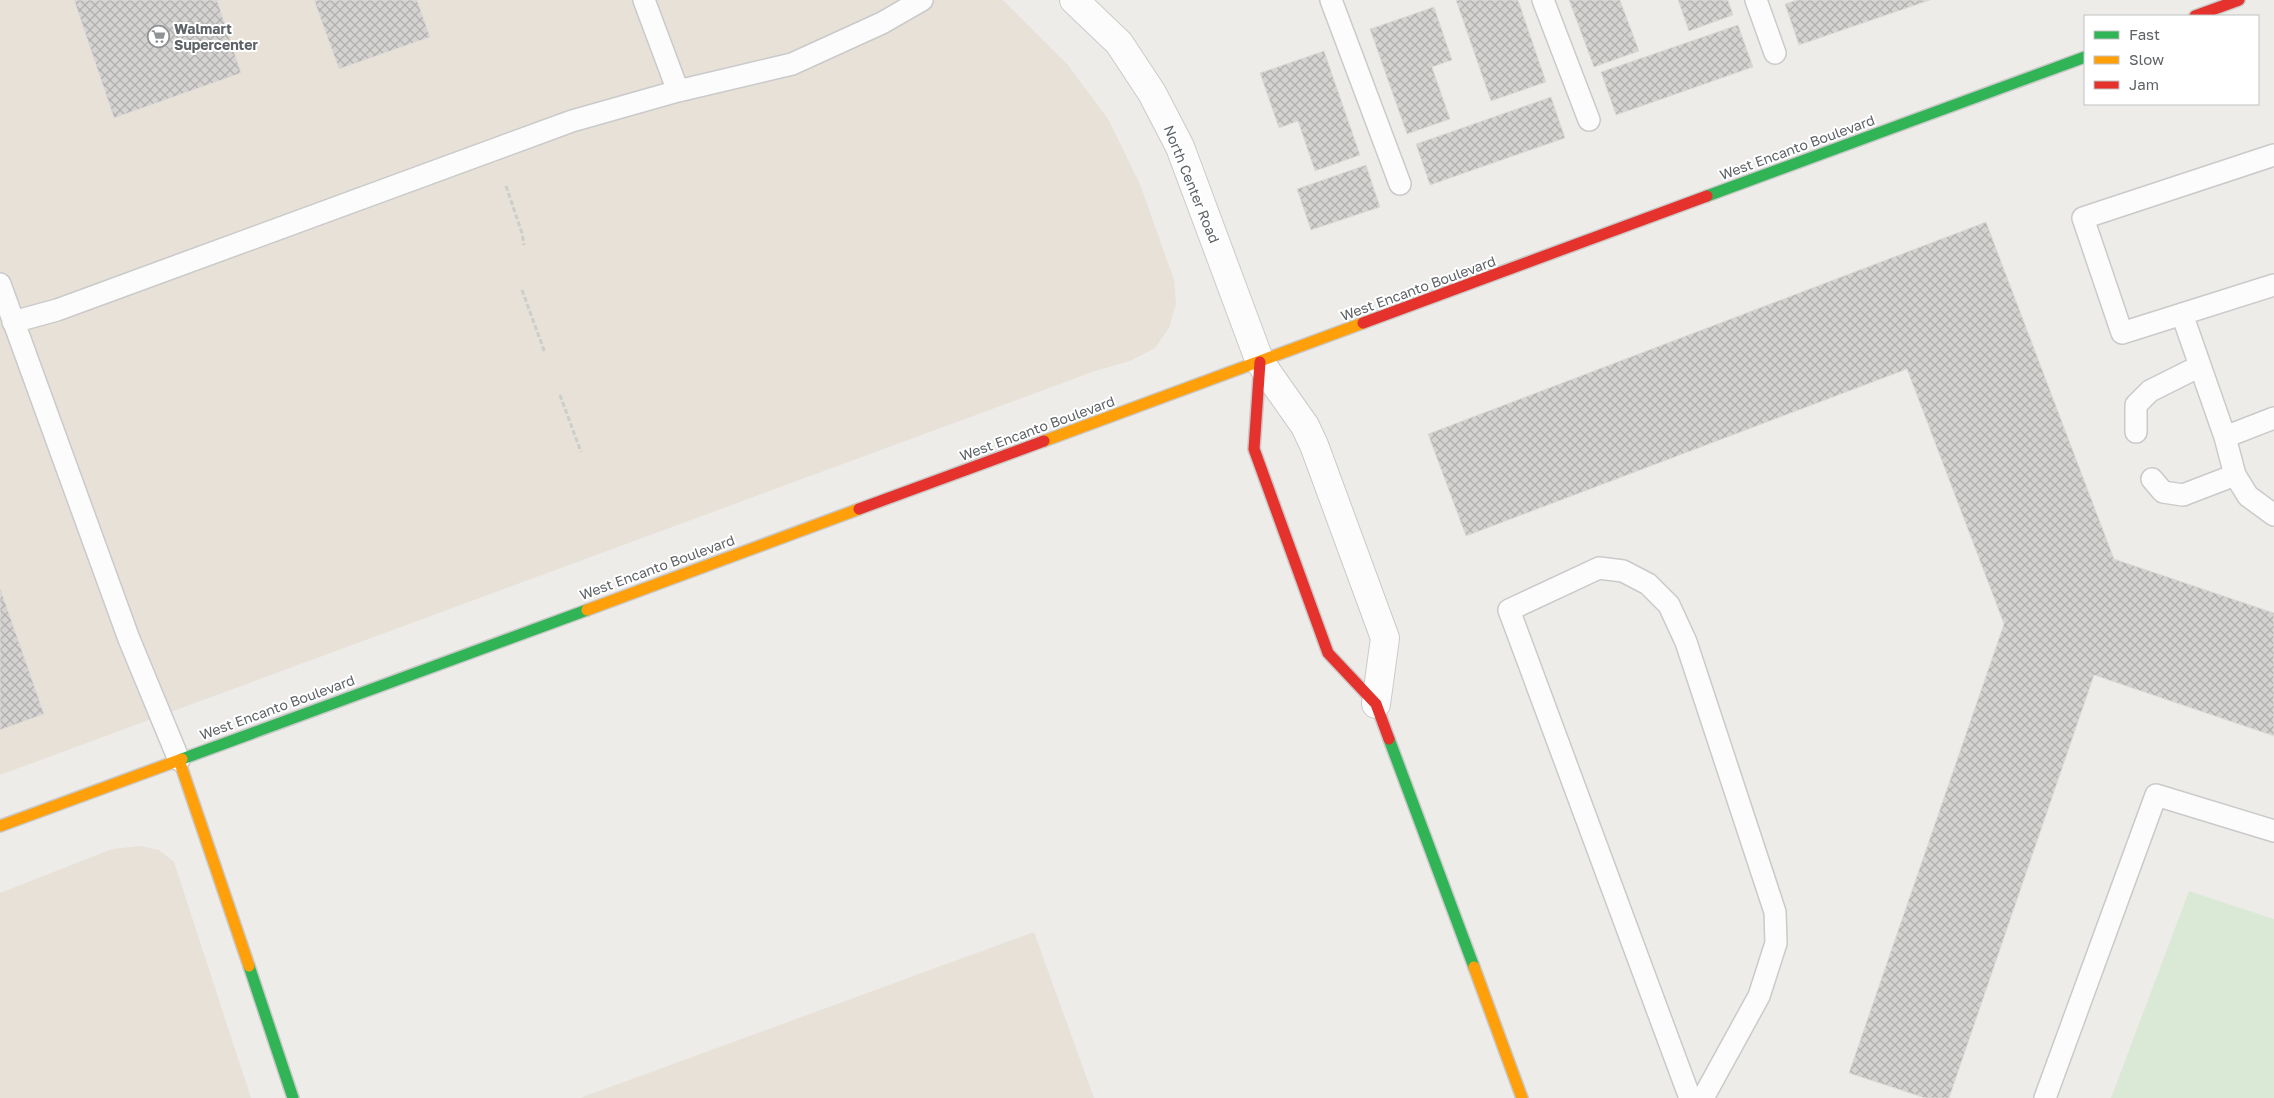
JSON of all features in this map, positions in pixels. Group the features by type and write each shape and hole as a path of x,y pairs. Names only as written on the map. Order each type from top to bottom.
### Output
{"street":[{"name":"North Center Road","path":"1074,0 1119,43 1152,93 1180,147 1260,362 1305,426 1386,638 1376,704"},
{"path":"2198,15 2239,0"},
{"name":"West Encanto Boulevard","path":"0,826 2084,57"},
{"path":"1260,362 1254,449 1328,653 1376,704 1522,1098"},
{"path":"179,760 294,1098"}],"lane":[{"path":"644,0 678,91"},
{"path":"14,322 57,310 572,121 678,91 792,64 882,24 922,0"},
{"path":"1331,0 1400,184"},
{"path":"1543,0 1589,120"},
{"path":"1756,0 1775,53"},
{"path":"2274,155 2083,218 2122,333 2274,285"},
{"path":"0,284 129,640 179,760"},
{"path":"2182,314 2225,437 2235,475 2248,496 2274,516"},
{"path":"2136,432 2136,405 2150,391 2200,366"},
{"path":"2225,437 2274,418"},
{"path":"2152,479 2163,492 2183,495 2235,475"},
{"path":"1690,1098 1509,610 1599,568 1623,571 1648,584 1669,605 1686,642 1775,912 1776,943 1759,996 1703,1098"},
{"path":"2045,1098 2156,795 2274,831"}],"path":[{"path":"506,186 522,233 524,245"},
{"path":"522,290 545,353"},
{"path":"560,395 581,452"}],"shaded area":[{"path":"0,0 1003,0 1068,65 1108,119 1140,184 1174,280 1176,304 1169,328 1155,348 1130,361 1095,371 0,775"},
{"path":"141,846 159,850 174,862 251,1098 0,1098 0,893 112,849"},
{"path":"1034,932 1094,1098 580,1098"}],"green space":[{"path":"2189,891 2274,919 2274,1098 2111,1098"}],"building":[{"name":"Walmart Supercenter","path":"74,0 217,0 241,73 114,118"},
{"path":"314,0 417,0 430,37 339,69"},
{"path":"1456,0 1518,0 1546,82 1491,101"},
{"path":"1569,0 1620,0 1639,51 1594,67"},
{"path":"1678,0 1728,0 1733,15 1689,31"},
{"path":"1797,0 1930,0 1799,45 1785,4"},
{"path":"1434,7 1452,60 1432,67 1450,119 1407,134 1370,29"},
{"path":"1738,25 1753,67 1616,115 1601,72"},
{"path":"1324,51 1360,155 1315,171 1298,121 1279,128 1260,73"},
{"path":"1551,97 1565,138 1430,185 1416,144"},
{"path":"1366,165 1380,207 1311,230 1297,189"},
{"path":"1986,222 2114,559 2274,613 2274,736 2094,675 1949,1098 1925,1098 1849,1073 2004,624 1907,369 1466,536 1428,434"},
{"path":"0,588 44,714 0,730"}],"traffic: fast":[{"path":"1707,196 2084,57"},
{"path":"182,759 587,610"},
{"path":"1389,739 1474,967"},
{"path":"249,966 293,1098"}],"traffic: slow":[{"path":"1044,441 1363,323"},
{"path":"587,610 859,509"},
{"path":"0,826 182,759"},
{"path":"179,760 249,966"},
{"path":"1474,967 1522,1098"}],"traffic: jam":[{"path":"2198,15 2239,0"},
{"path":"1363,323 1707,196"},
{"path":"1260,362 1254,449 1328,653 1376,704 1389,739"},
{"path":"859,509 1044,441"}],"place":[{"name":"Walmart Supercenter","path":"158,36"}]}
